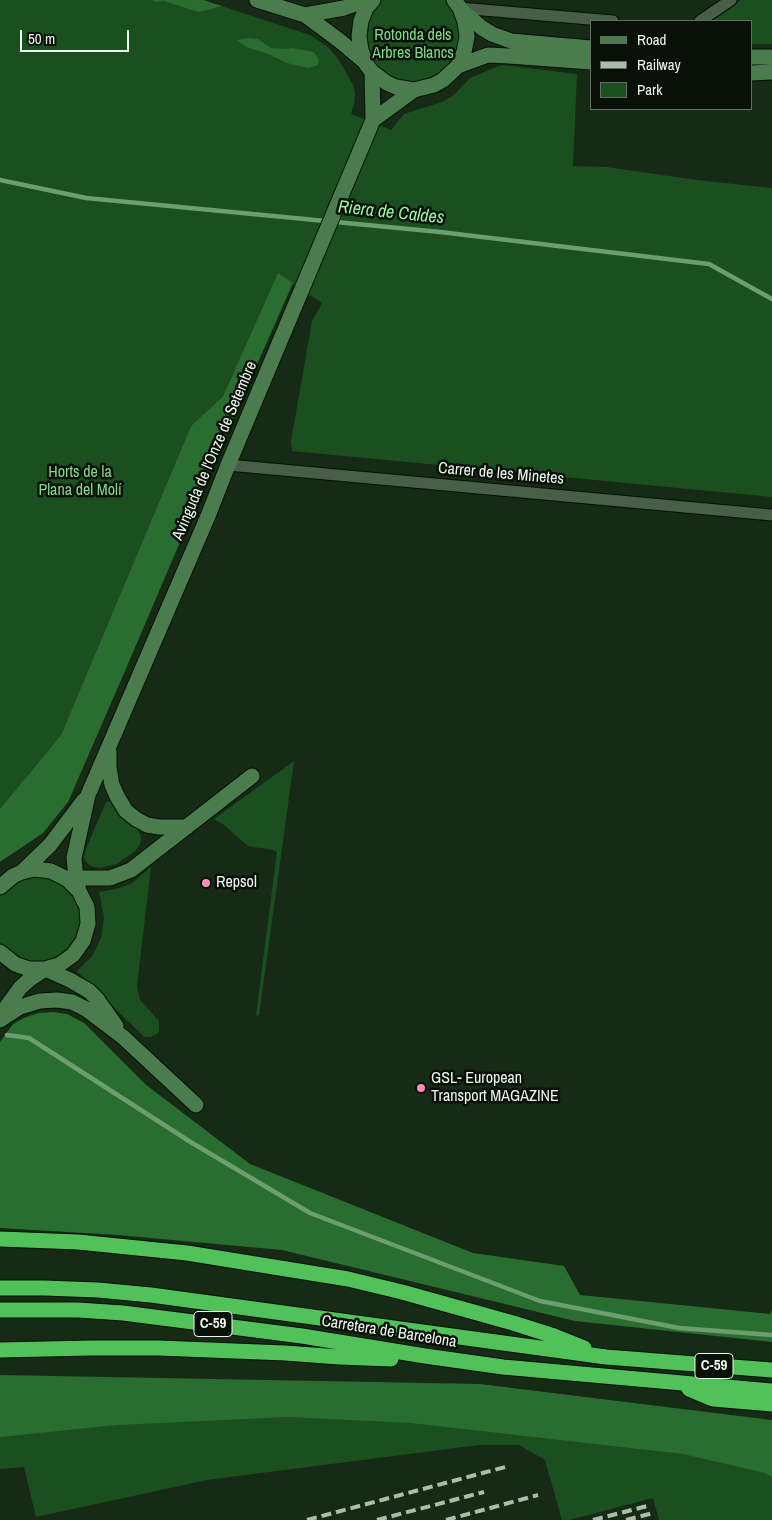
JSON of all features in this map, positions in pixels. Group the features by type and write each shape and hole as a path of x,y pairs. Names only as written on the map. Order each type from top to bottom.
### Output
{"highway":[{"path":"0,1239 78,1242 187,1253 348,1279 514,1323 554,1336 606,1357"},
{"name":"Carretera de Barcelona","path":"0,1288 98,1290 151,1295 606,1357 772,1370"},
{"name":"Carretera de Barcelona","path":"0,1310 78,1310 172,1319 302,1336 502,1367 772,1391"},
{"path":"0,1350 159,1348 402,1359 425,1356"},
{"path":"673,1383 713,1399 772,1404"}],"main road":[{"path":"258,0 305,16 340,41 379,78 396,87 414,90 434,86 458,66 488,55 590,62"},
{"path":"305,16 344,8 367,0"},
{"path":"369,68 361,50 359,36 366,8 373,0"},
{"path":"457,4 482,28 511,41 590,48"},
{"path":"457,4 465,22 467,37 464,52 458,66"},
{"path":"752,57 772,57"},
{"name":"Avinguda de l'Onze de Setembre","path":"45,969 59,965 73,955 83,941 88,924 86,907 78,885 74,865 75,849 88,795 208,516 373,120 369,68"},
{"path":"752,73 772,72"},
{"path":"373,120 414,90"},
{"path":"109,746 109,768 112,785 126,811 136,819 159,828 187,827"},
{"path":"22,872 34,870 51,871 78,885 126,873 252,776"},
{"name":"Avinguda de l'Onze de Setembre","path":"0,887 13,876 22,872 50,845 88,795"},
{"path":"0,952 15,964 30,969 45,969 89,991 97,999 123,1037"},
{"path":"0,1018 20,988 45,969"},
{"path":"0,1018 20,1007 40,1001 57,1000 72,1002 86,1009 123,1037 196,1105"}],"street":[{"path":"702,20 731,0"},
{"path":"457,4 604,20"},
{"path":"692,20 715,11"},
{"path":"752,73 772,66"},
{"name":"Carrer de les Minetes","path":"228,465 772,514"}],"green space":[{"name":"Horts de la Plana del Molí","path":"0,0 203,0 310,35 328,47 339,60 353,85 355,94 351,114 391,130 404,114 442,102 454,95 470,78 502,65 577,74 573,166 607,167 697,180 772,188 772,497 292,451 291,441 312,321 322,303 278,274 223,396 191,426 61,735 0,809"},
{"path":"152,0 203,0 222,6 199,12 164,1 155,2"},
{"name":"Rotonda dels Arbres Blancs","path":"373,0 454,0 465,22 458,66 414,90 366,64 366,8"},
{"path":"741,0 772,0 772,44 752,44 752,20 713,20"},
{"path":"247,38 258,39 271,48 292,48 314,52 319,60 318,65 308,68 287,63 266,53 246,47 237,40"},
{"path":"278,273 293,283 68,802 43,833 0,862 0,809 61,735 191,426 223,396"},
{"path":"294,761 259,1016 256,1015 277,852 248,846 224,825 214,819"},
{"path":"110,801 126,822 137,828 141,840 135,851 117,864 100,868 94,867 86,861 84,857 85,851 106,802"},
{"path":"151,867 137,986 140,1000 159,1021 159,1031 150,1037 144,1037 77,971 92,956 101,938 104,918 99,892 131,884"},
{"path":"34,869 79,891 83,941 45,969 0,952 0,887"},
{"path":"53,1012 67,1014 84,1023 145,1084 250,1164 473,1253 564,1266 580,1295 770,1314 772,1310 772,1342 575,1321 282,1250 118,1235 0,1228 0,1042 13,1024 38,1013"},
{"path":"0,1375 480,1384 772,1420 772,1477 765,1473 683,1454 411,1423 288,1417 117,1425 0,1437"},
{"path":"221,1409 398,1415 772,1459 772,1520 659,1520 653,1498 569,1520 562,1520 545,1460 519,1445 479,1445 207,1480 36,1517 24,1467 0,1469 0,1431"}],"waterway":[{"name":"Riera de Caldes","path":"0,180 86,198 440,232 709,264 772,299"},
{"path":"7,1035 29,1038 189,1141 310,1213 540,1301 679,1328 772,1335"}],"railway":[{"path":"307,1520 509,1466"},
{"path":"377,1520 484,1492"},
{"path":"446,1520 538,1495"},
{"path":"593,1520 651,1505"},
{"path":"626,1520 653,1513"}],"place":[{"name":"Repsol","path":"206,883"},
{"name":"GSL- European Transport MAGAZINE","path":"421,1088"}]}
